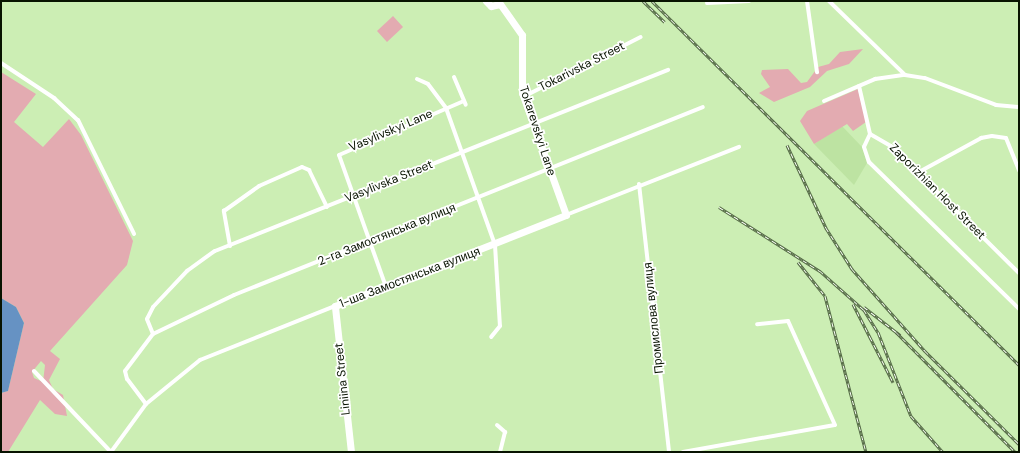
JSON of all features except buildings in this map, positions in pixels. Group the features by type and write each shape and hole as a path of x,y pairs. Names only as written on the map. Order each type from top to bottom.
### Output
{"main road":[{"path":"486,1 491,6 499,3"},
{"name":"Tokarevskyi Lane","path":"499,3 522,36 520,77 523,97 566,215"},
{"name":"1-ша Замостянська вулиця","path":"335,306 495,245 566,215"},
{"name":"Liniina Street","path":"335,306 351,452"}],"street":[{"path":"707,3 749,1"},
{"path":"807,1 817,72"},
{"path":"829,1 905,75"},
{"name":"Tokarivska Street","path":"523,97 641,37"},
{"path":"1,63 54,98 78,120 134,234"},
{"name":"Vasylivska Street","path":"153,334 147,319 153,307 187,271 230,246 668,70"},
{"path":"824,101 875,79 905,75 925,78 996,105 1019,106"},
{"name":"Vasylivskyi Lane","path":"386,287 338,158 341,152 446,108 465,103 454,77"},
{"path":"417,79 428,84 446,108 459,153 495,245 500,326 491,337"},
{"path":"859,86 870,134 864,147 869,162 1019,309"},
{"name":"2-га Замостянська вулиця","path":"146,404 127,379 125,370 153,334 234,295 703,108"},
{"name":"Zaporizhian Host Street","path":"870,134 880,137 920,172 1019,272"},
{"path":"920,172 981,138 992,136 1006,138 1019,171"},
{"name":"1-ша Замостянська вулиця","path":"566,215 639,184 739,147"},
{"path":"230,246 224,211 259,186 302,167 309,170 327,207"},
{"name":"Промислова вулиця","path":"639,184 669,452"},
{"name":"1-ша Замостянська вулиця","path":"111,452 146,404 200,360 335,306"},
{"path":"683,452 835,426 788,321 757,324"},
{"path":"34,371 111,452"},
{"path":"497,425 505,432 500,452"}],"shaded area":[{"path":"393,16 403,27 387,42 377,31"},
{"path":"863,49 849,64 827,71 810,87 774,102 759,93 770,87 761,74 762,70 788,69 801,83 807,82 818,67 829,64 840,52"},
{"path":"1,72 36,94 14,122 43,147 69,119 81,135 133,241 127,265 50,351 60,359 49,380 53,389 63,395 67,416 55,414 40,400 8,452 1,452 1,393 8,391 24,323 16,307 1,298","holes":["41,361 45,365 43,382 34,378 32,372"]},
{"path":"858,89 866,122 853,131 847,124 814,144 800,121 807,111"},
{"path":"842,126 862,147 867,163 854,185 814,144"}],"water":[{"path":"1,298 16,307 24,323 8,391 1,393"}],"railway":[{"path":"643,1 665,22"},
{"path":"652,1 1019,365"},
{"path":"787,145 826,228 852,269 925,351 1019,444"},
{"path":"719,207 820,271 864,310 878,332 911,416 943,452"},
{"path":"798,262 825,296 866,452"},
{"path":"853,304 893,382"},
{"path":"864,307 900,335"},
{"path":"896,332 1015,452"}]}
